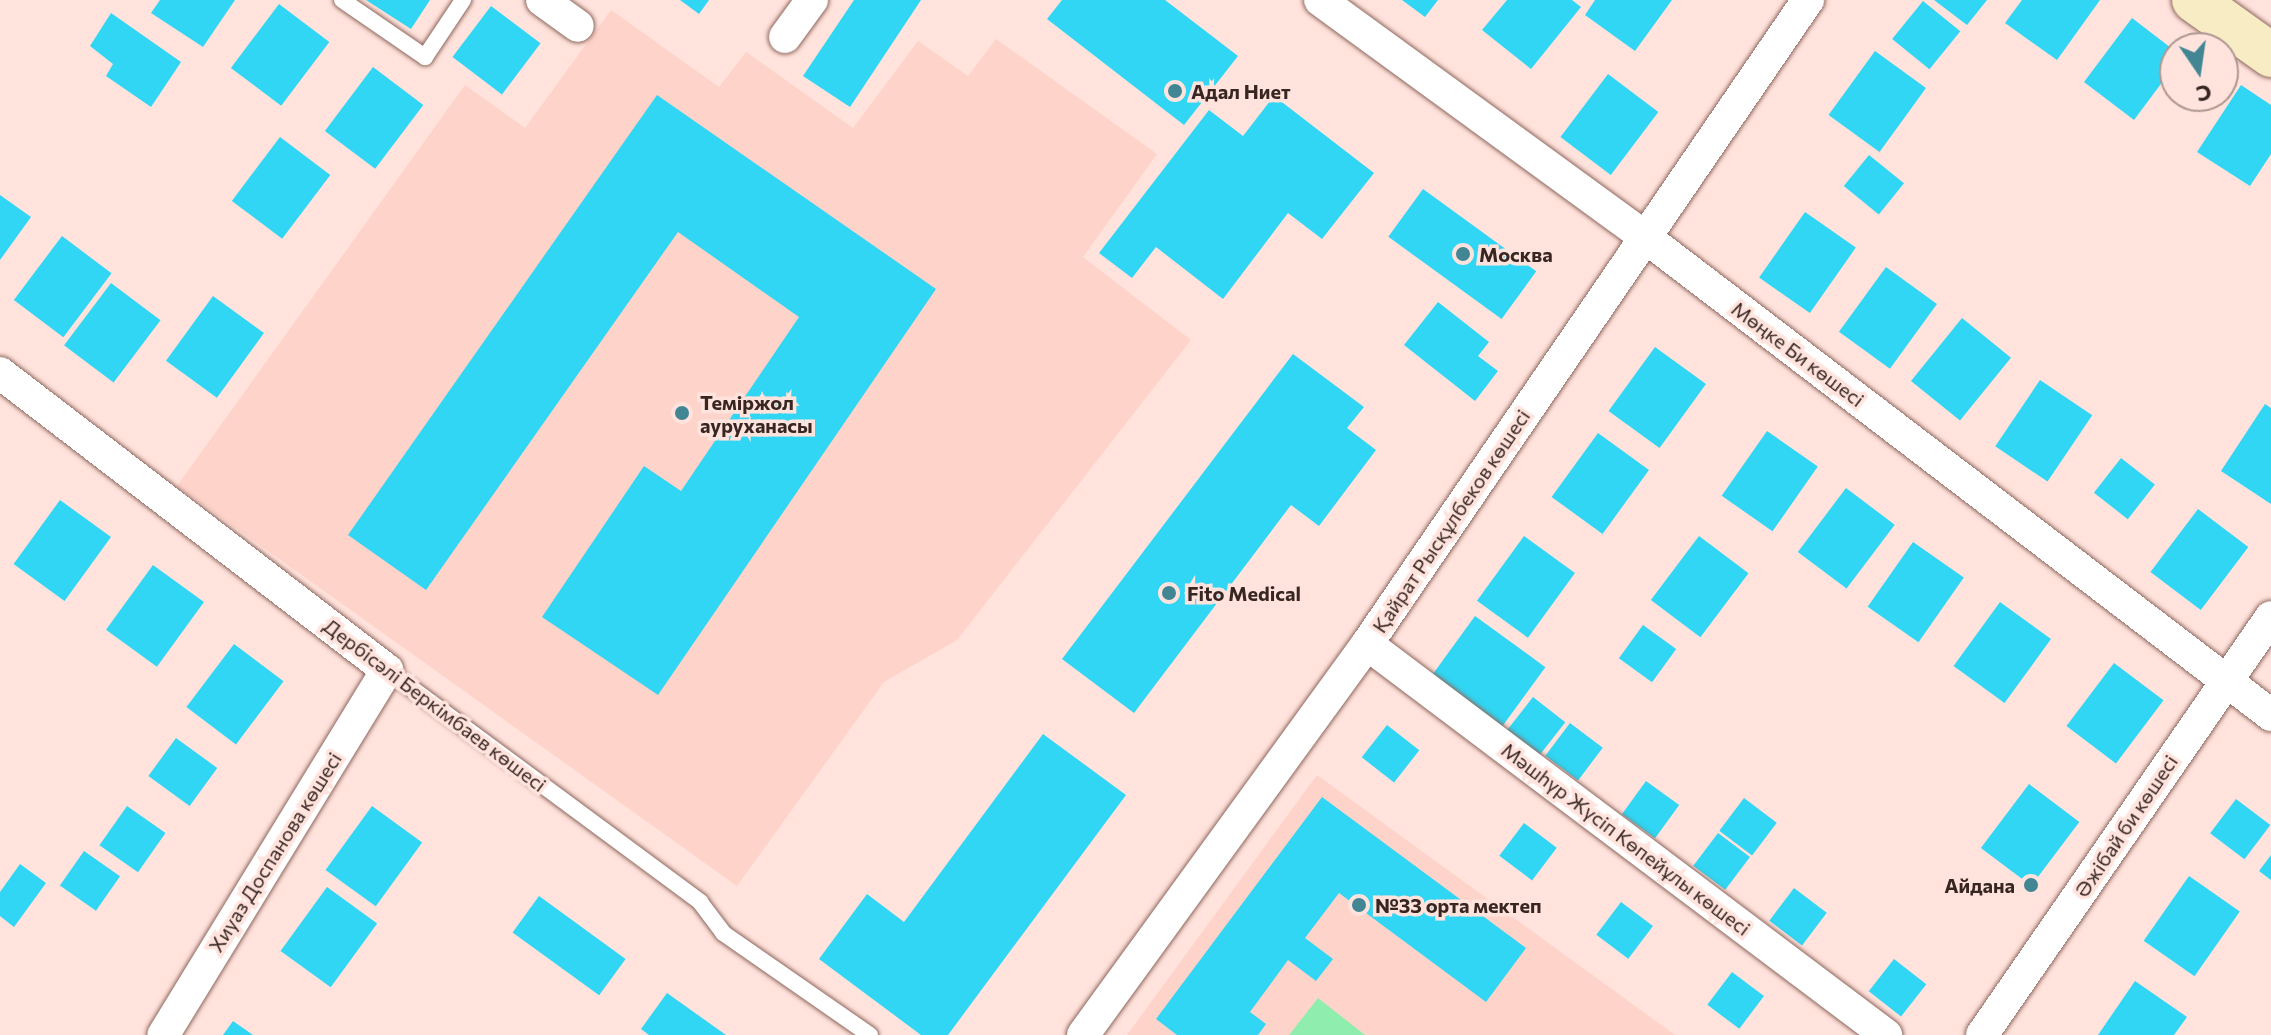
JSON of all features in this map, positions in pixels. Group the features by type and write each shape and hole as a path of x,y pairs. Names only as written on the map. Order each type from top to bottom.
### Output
{"main road":[{"path":"2194,0 2271,55"}],"street":[{"path":"542,0 578,26"},
{"path":"785,37 812,0"},
{"name":"Мөңке Би көшесі","path":"1320,0 1645,237 2271,715"},
{"name":"Қайрат Рысқұлбеков көшесі","path":"1083,1035 1367,644 1808,0"},
{"name":"Дербісәлі Беркімбаев көшесі","path":"0,373 387,670"},
{"name":"Әжібай би көшесі","path":"1982,1035 2271,617"},
{"name":"Мәшһүр Жүсіп Көпейұлы көшесі","path":"1367,644 1886,1035"},
{"name":"Хиуаз Доспанова көшесі","path":"163,1035 387,670"}],"lane":[{"path":"342,0 425,57 463,0"},
{"name":"Дербісәлі Беркімбаев көшесі","path":"387,670 700,902 723,933 870,1035"}],"shaded area":[{"name":"Теміржол ауруханасы","path":"611,10 719,87 746,52 853,128 918,41 968,76 996,39 1157,154 1083,257 1191,340 957,640 884,682 737,886 177,486 465,85 525,128"},
{"name":"№33 орта мектеп","path":"1317,775 1675,1035 1127,1035"}],"green space":[{"path":"1318,998 1365,1035 1289,1035"}],"building":[{"path":"160,0 235,0 203,47 151,13"},
{"path":"366,0 430,0 411,29"},
{"path":"680,0 709,0 699,14"},
{"path":"854,0 921,0 850,107 803,76"},
{"name":"Адал Ниет","path":"1062,0 1165,0 1238,56 1184,125 1047,19"},
{"path":"1402,0 1438,0 1425,17"},
{"path":"1507,0 1572,0 1581,7 1531,69 1482,30"},
{"path":"1595,0 1672,0 1635,51 1585,15"},
{"path":"1934,0 1987,0 1967,25"},
{"path":"2022,0 2100,0 2057,60 2005,23"},
{"path":"1923,1 1960,31 1929,69 1892,39"},
{"path":"279,4 329,42 281,106 231,68"},
{"path":"491,6 541,43 502,94 452,57"},
{"path":"111,13 181,62 151,107 106,76 113,64 90,46"},
{"path":"2132,18 2159,39 2159,86 2134,120 2084,82"},
{"path":"1875,51 1926,88 1880,152 1829,115"},
{"path":"373,67 423,105 375,169 325,131"},
{"path":"1608,74 1658,112 1611,175 1560,137"},
{"path":"2241,85 2271,105 2271,154 2250,186 2197,152 2223,112 2239,112"},
{"path":"657,95 936,289 658,695 542,617 644,466 681,491 799,317 678,232 426,590 348,535"},
{"path":"1274,96 1374,173 1322,239 1288,213 1223,299 1156,247 1132,278 1099,253 1209,110 1243,136"},
{"path":"280,137 330,175 282,239 232,201"},
{"path":"1869,155 1904,183 1879,214 1844,186"},
{"name":"Москва","path":"1423,189 1536,271 1502,319 1388,237"},
{"path":"0,195 31,217 0,260"},
{"path":"1805,212 1856,248 1810,313 1759,278"},
{"path":"62,236 112,273 63,337 14,300"},
{"path":"1886,267 1937,304 1890,369 1839,332"},
{"path":"111,283 161,320 114,383 64,345"},
{"path":"213,296 264,333 217,398 166,361"},
{"path":"1438,302 1489,342 1478,356 1498,371 1475,401 1404,345"},
{"path":"1962,318 2011,358 1960,421 1911,381"},
{"path":"1655,347 1706,384 1660,448 1609,411"},
{"name":"Fito Medical","path":"1293,354 1364,407 1347,428 1376,450 1319,526 1291,505 1134,713 1062,659"},
{"path":"2040,380 2092,415 2047,482 1995,446"},
{"path":"2265,404 2271,408 2271,504 2221,471"},
{"path":"1767,431 1818,467 1772,531 1722,496"},
{"path":"1598,433 1649,470 1603,534 1552,497"},
{"path":"2121,458 2155,484 2128,519 2094,493"},
{"path":"1846,488 1895,525 1847,589 1798,552"},
{"path":"60,500 111,537 65,601 14,564"},
{"path":"2198,509 2248,547 2201,610 2150,572"},
{"path":"1524,536 1575,573 1528,638 1477,601"},
{"path":"1699,536 1749,573 1700,637 1651,600"},
{"path":"1913,542 1964,578 1918,642 1868,607"},
{"path":"153,565 204,602 157,667 106,630"},
{"path":"2000,602 2051,639 2005,703 1954,666"},
{"path":"1475,616 1545,667 1499,731 1429,680"},
{"path":"1643,625 1676,649 1652,682 1619,658"},
{"path":"234,644 284,681 236,744 186,707"},
{"path":"2114,663 2164,700 2116,763 2066,726"},
{"path":"1533,697 1565,722 1539,755 1507,730"},
{"path":"1570,723 1603,748 1578,780 1545,756"},
{"path":"1387,725 1419,750 1394,783 1362,757"},
{"path":"1043,734 1126,795 948,1035 921,1035 819,959 867,894 904,922"},
{"path":"176,738 217,768 190,806 148,776"},
{"path":"1646,781 1679,805 1655,838 1622,814"},
{"path":"2029,784 2079,822 2031,886 1981,848"},
{"path":"1322,797 1526,948 1486,1002 1339,893 1305,938 1333,959 1316,981 1288,960 1250,1012 1266,1024 1258,1035 1177,1035 1156,1019"},
{"path":"1744,798 1777,823 1752,855 1719,831"},
{"path":"2236,799 2270,825 2244,859 2210,833"},
{"path":"127,806 166,833 138,872 99,845"},
{"path":"372,806 422,842 376,906 326,870"},
{"path":"1524,823 1557,848 1532,880 1499,856"},
{"path":"1718,833 1750,857 1725,890 1693,866"},
{"path":"84,851 120,876 96,911 60,885"},
{"path":"2271,855 2271,880 2259,871"},
{"path":"20,864 46,883 14,927 0,916 0,892"},
{"path":"2189,876 2240,912 2194,976 2144,941"},
{"path":"327,887 377,923 331,987 281,951"},
{"path":"1794,888 1827,913 1802,945 1769,921"},
{"path":"539,896 626,959 599,995 513,932"},
{"path":"1621,902 1653,926 1628,959 1596,935"},
{"path":"1894,959 1926,984 1901,1017 1869,991"},
{"path":"1732,972 1764,996 1739,1029 1707,1005"},
{"path":"2135,981 2187,1017 2174,1035 2098,1035"},
{"path":"667,993 726,1035 649,1035 641,1029"},
{"path":"233,1021 253,1035 223,1035"}],"place":[{"name":"Адал Ниет","path":"1175,91"},
{"name":"Москва","path":"1463,254"},
{"name":"Теміржол ауруханасы","path":"682,413"},
{"name":"Fito Medical","path":"1169,593"},
{"name":"Айдана","path":"2031,885"},
{"name":"№33 орта мектеп","path":"1359,905"}]}
